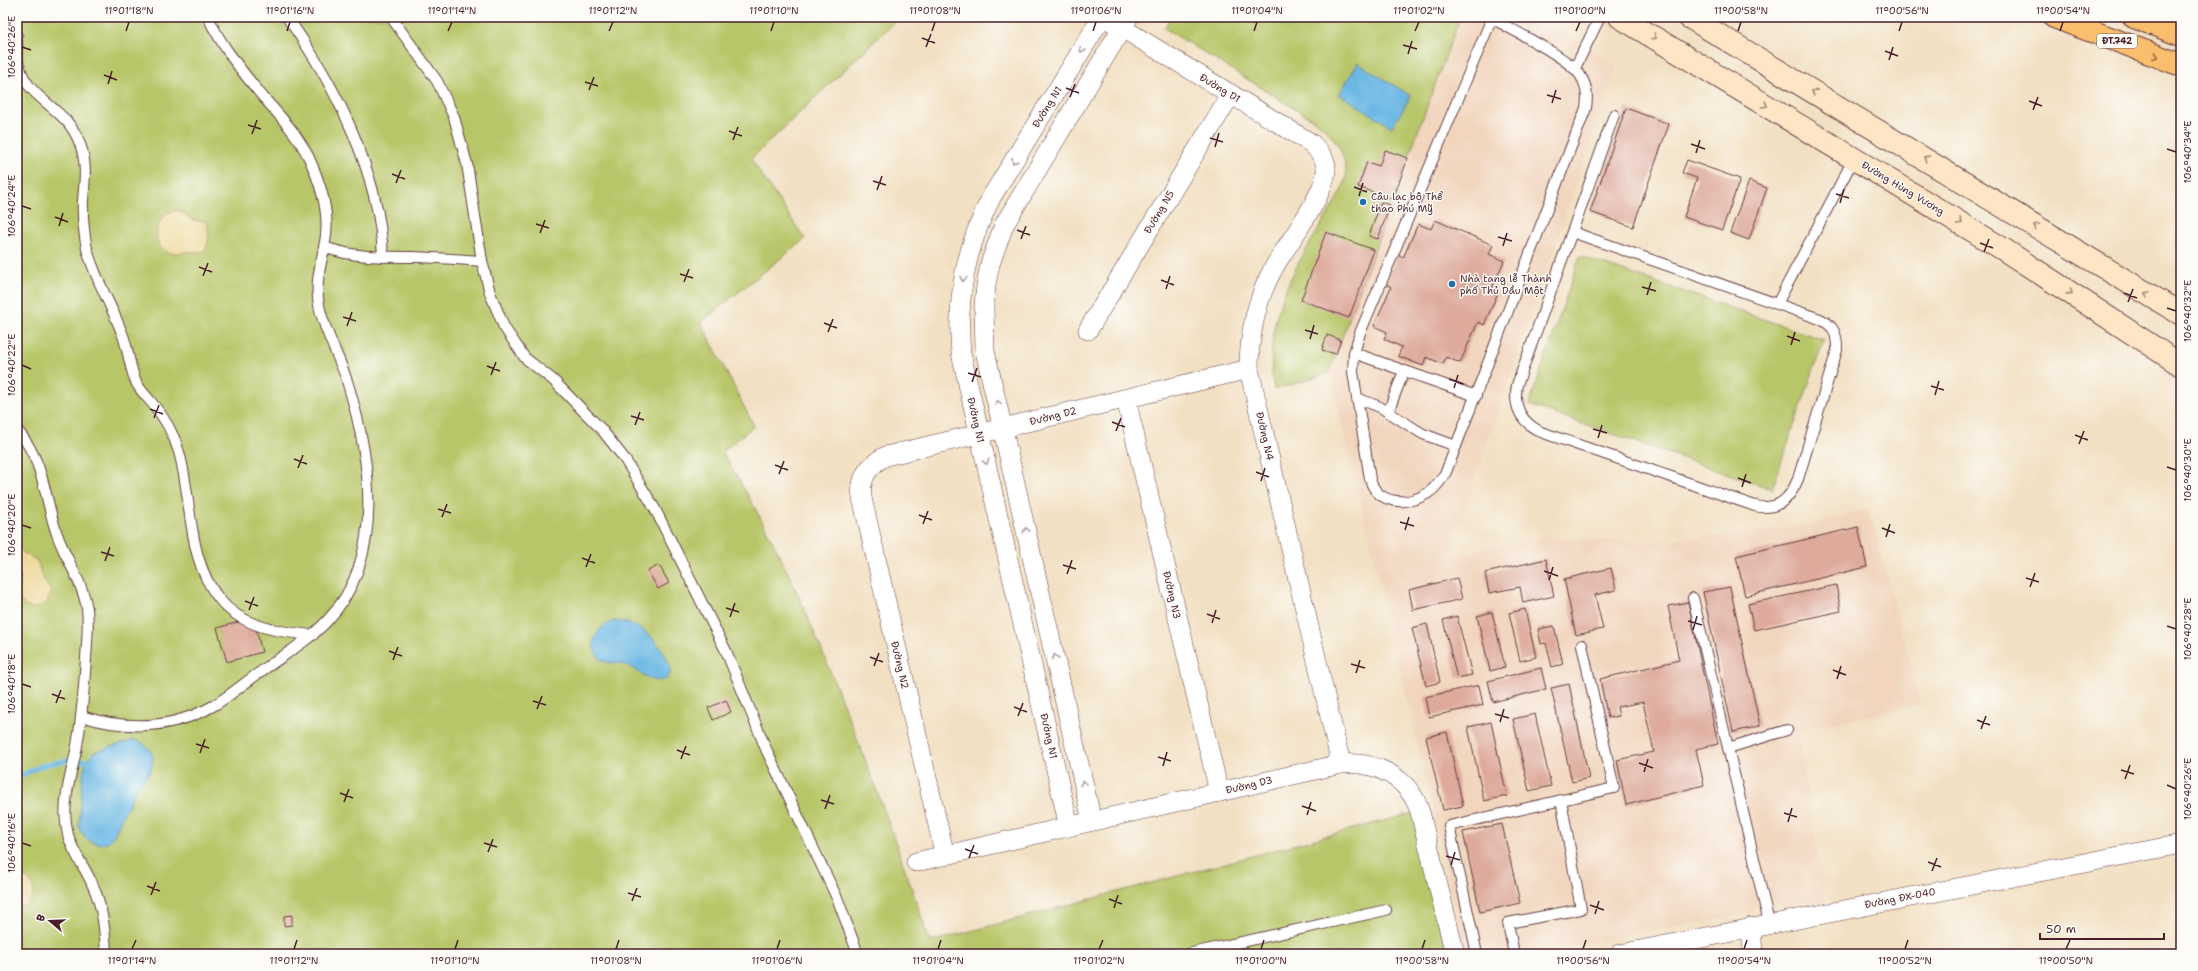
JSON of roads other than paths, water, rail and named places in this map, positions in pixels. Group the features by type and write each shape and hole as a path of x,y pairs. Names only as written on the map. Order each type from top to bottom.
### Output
{"main road":[{"name":"Đường Hùng Vương","path":"1620,17 2004,249 2181,365"},
{"path":"1689,17 2181,314"},
{"name":"ĐT.742","path":"2054,17 2181,66"},
{"name":"ĐT.742","path":"2134,17 2181,35"}],"street":[{"name":"Đường D1","path":"1103,17 1126,23 1231,94 1311,143 1321,154 1326,168"},
{"name":"Đường N1","path":"1069,827 961,353 959,329 962,281 967,257 974,236 992,196 1103,17"},
{"path":"1092,822 1004,428 985,351 984,306 990,264 1004,225 1013,206 1126,23"},
{"name":"Đường N5","path":"1088,330 1231,94"},
{"name":"Đường N4","path":"1326,168 1325,180 1319,193 1272,270 1264,288 1252,326 1249,346 1249,369 1341,764"},
{"name":"Đường D2","path":"864,475 873,464 886,456 1249,369"},
{"name":"Đường N3","path":"1126,398 1218,792"},
{"name":"Đường N2","path":"864,475 861,486 862,498 944,856"},
{"name":"Đường D3","path":"916,862 1341,764 1364,764 1380,769 1395,777 1414,796 1420,812 1455,954"},
{"name":"Đường ĐX-040","path":"1620,954 1751,927 2181,844"},
{"path":"1751,927 1753,954"}],"lane":[{"path":"81,716 119,725 139,726 178,720 196,714 231,694 313,634 339,606 349,591 362,558 367,527 367,486 361,433 347,380 319,306 317,276 326,233 325,207 317,176 308,156 284,119 235,63 208,17"},
{"path":"287,17 320,67 350,129 363,161 378,211 383,257"},
{"path":"391,17 437,81 454,117 467,164 482,261 496,311 514,343 525,358 578,404 602,430 628,464 656,509 726,651 770,756 838,900 858,954"},
{"path":"1492,17 1575,68 1585,84 1587,100 1586,108 1444,476 1435,488 1427,494 1408,500 1386,499 1380,496 1372,485 1353,372 1354,353 1360,333 1492,17"},
{"path":"1575,68 1600,17"},
{"path":"17,36 17,54 22,75 26,84 33,92 60,112 68,122 80,144 85,168 83,216 84,232 92,264 123,335 133,376 141,390 163,417 179,451 196,548 210,585 222,602 244,620 272,629 313,634"},
{"path":"1572,232 1827,322 1835,333 1837,350 1794,488 1785,501 1771,507 1762,507 1541,432 1532,427 1520,415 1515,397 1517,385 1614,115"},
{"path":"1778,304 1854,158"},
{"path":"324,247 352,255 482,261"},
{"path":"1354,353 1476,396"},
{"path":"1388,412 1404,370"},
{"path":"1357,398 1388,412 1423,434 1456,446"},
{"path":"17,430 27,443 38,463 43,478 54,527 83,593 88,626 81,716 65,812 68,837 72,849 98,897 103,917 106,954"},
{"path":"1693,598 1769,924"},
{"path":"1477,954 1449,826 1614,788 1582,645"},
{"path":"1728,748 1787,730"},
{"path":"1514,954 1508,924 1581,909 1561,800"},
{"path":"1188,954 1386,910"}],"water":[{"path":"1358,63 1411,96 1392,127 1339,94"},
{"path":"615,621 625,622 643,630 658,644 664,652 671,671 668,678 657,681 623,664 604,661 597,655 594,649 595,637 603,627"},
{"path":"134,740 141,742 150,750 153,757 151,769 137,788 115,833 109,841 99,844 92,842 84,836 79,826 83,775 86,761 94,752"}],"waterway":[{"path":"17,779 41,766 59,762 86,761"}],"place":[{"name":"Câu lạc bộ Thể thao Phú Mỹ","path":"1363,202"},
{"name":"Nhà tang lễ Thành phố Thủ Dầu Một","path":"1452,284"}]}
